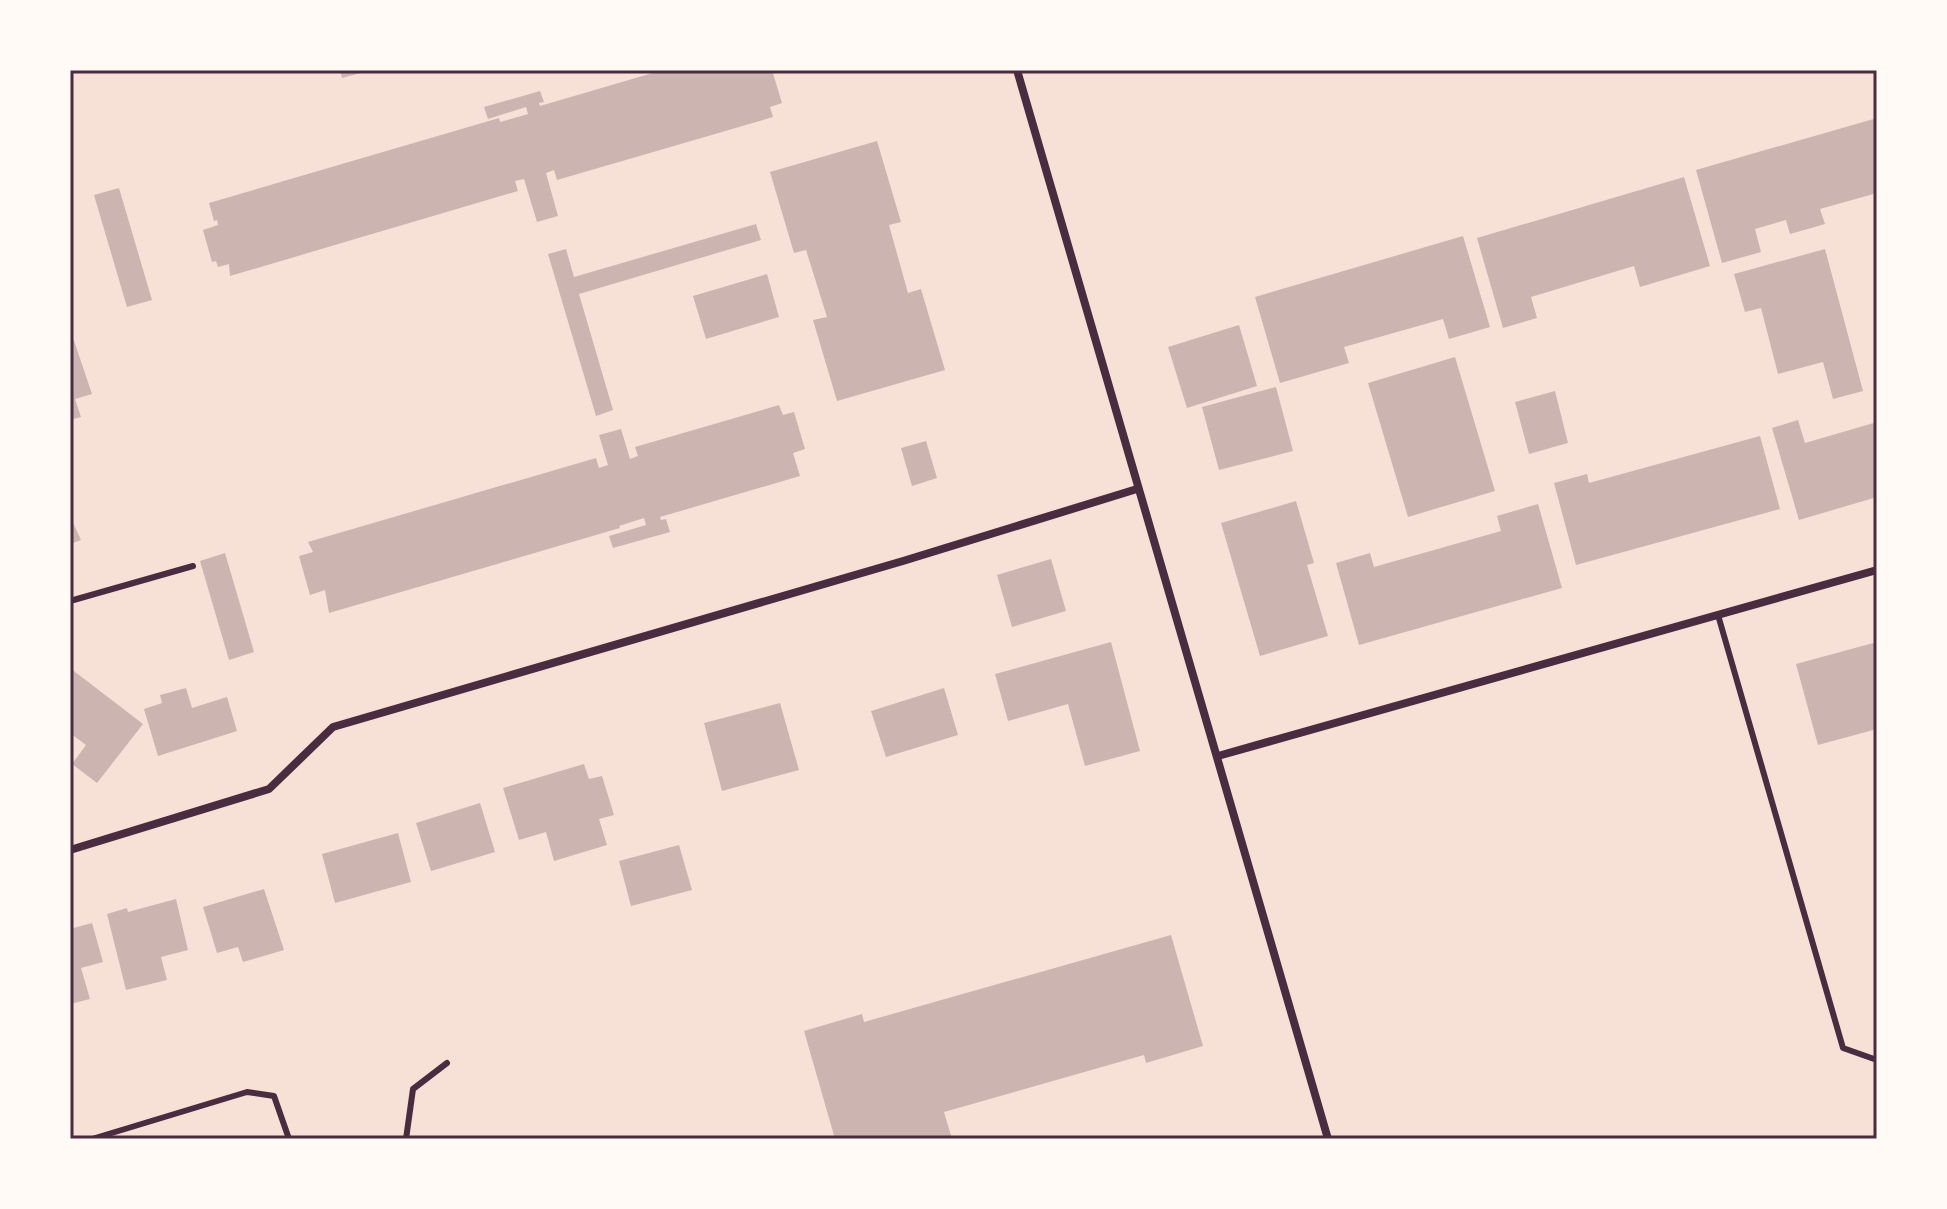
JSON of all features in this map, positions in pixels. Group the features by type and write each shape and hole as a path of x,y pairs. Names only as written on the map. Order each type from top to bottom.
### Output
{"street":[{"path":"1017,70 1328,1139"},
{"path":"70,850 269,789 333,727 903,561 1137,489"},
{"path":"1218,756 1877,570"}],"lane":[{"path":"70,601 193,566"},
{"path":"1718,615 1843,1048 1877,1060"},
{"path":"406,1139 413,1089 447,1063"},
{"path":"92,1139 247,1092 274,1096 289,1139"}],"building":[{"path":"340,70 368,70 368,71 342,78"},
{"path":"663,70 772,70 782,103 770,107 773,117 557,180 554,170 546,173 558,216 537,222 524,179 515,181 518,191 230,276 229,264 218,267 216,261 212,262 203,230 218,225 209,203 499,118 500,122 528,114 526,107 488,119 484,107 540,91 544,102 539,103 540,106"},
{"path":"1877,118 1877,193 1820,209 1825,224 1790,234 1786,220 1755,229 1761,252 1722,263 1696,170"},
{"path":"877,141 901,222 889,225 908,293 921,289 945,370 837,401 813,320 827,317 806,250 794,253 770,172"},
{"path":"1684,177 1710,266 1640,287 1634,266 1531,297 1537,318 1503,328 1477,238"},
{"path":"119,188 152,300 127,307 94,195"},
{"path":"756,224 761,240 579,294 613,410 596,416 548,254 566,249 574,277"},
{"path":"1463,236 1490,327 1449,339 1443,319 1344,347 1349,363 1280,383 1255,297"},
{"path":"1825,249 1863,391 1833,399 1823,362 1778,374 1761,308 1745,312 1734,274"},
{"path":"767,274 779,317 706,339 693,296"},
{"path":"1239,325 1257,386 1187,408 1168,347"},
{"path":"70,329 92,394 75,399 81,417 70,420"},
{"path":"1455,357 1495,491 1408,517 1368,383"},
{"path":"1276,387 1293,451 1219,470 1202,407"},
{"path":"1555,391 1568,443 1529,454 1515,402"},
{"path":"779,405 783,415 794,412 805,449 793,453 800,476 660,517 661,520 666,519 670,532 613,548 609,536 646,525 644,518 620,528 329,613 325,590 310,595 299,556 313,552 308,542 596,458 599,468 608,465 599,435 621,429 630,459 638,456 635,447"},
{"path":"1798,420 1805,443 1877,422 1877,497 1799,520 1772,428"},
{"path":"1760,436 1780,509 1576,565 1554,483 1587,474 1589,483"},
{"path":"926,441 937,478 912,486 901,448"},
{"path":"1296,501 1314,563 1307,565 1328,636 1260,656 1221,523"},
{"path":"1538,504 1562,588 1359,645 1336,563 1370,553 1374,567 1501,531 1497,516"},
{"path":"70,516 81,540 70,544"},
{"path":"225,553 254,652 229,660 200,561"},
{"path":"1051,559 1066,611 1012,627 997,575"},
{"path":"1111,642 1140,751 1085,766 1068,704 1008,721 995,674"},
{"path":"1877,642 1877,729 1818,745 1796,664"},
{"path":"70,668 143,724 97,783 72,764 86,745 70,733"},
{"path":"186,688 192,708 227,697 237,731 158,756 144,709 162,703 160,695"},
{"path":"944,688 958,735 886,757 871,711"},
{"path":"780,703 799,770 722,791 704,723"},
{"path":"584,764 589,779 602,776 614,815 599,819 607,845 554,861 546,832 519,840 503,788"},
{"path":"480,803 495,852 431,871 416,823"},
{"path":"398,833 411,882 335,903 322,854"},
{"path":"679,845 692,890 631,906 619,861"},
{"path":"264,889 284,950 243,962 238,947 217,953 203,907"},
{"path":"176,899 188,950 161,957 167,980 126,990 107,914 127,908 128,912"},
{"path":"92,923 103,962 81,968 90,999 70,1004 70,929"},
{"path":"1171,935 1203,1046 1146,1063 1144,1055 944,1112 952,1139 835,1139 804,1031 862,1014 864,1022"}]}
